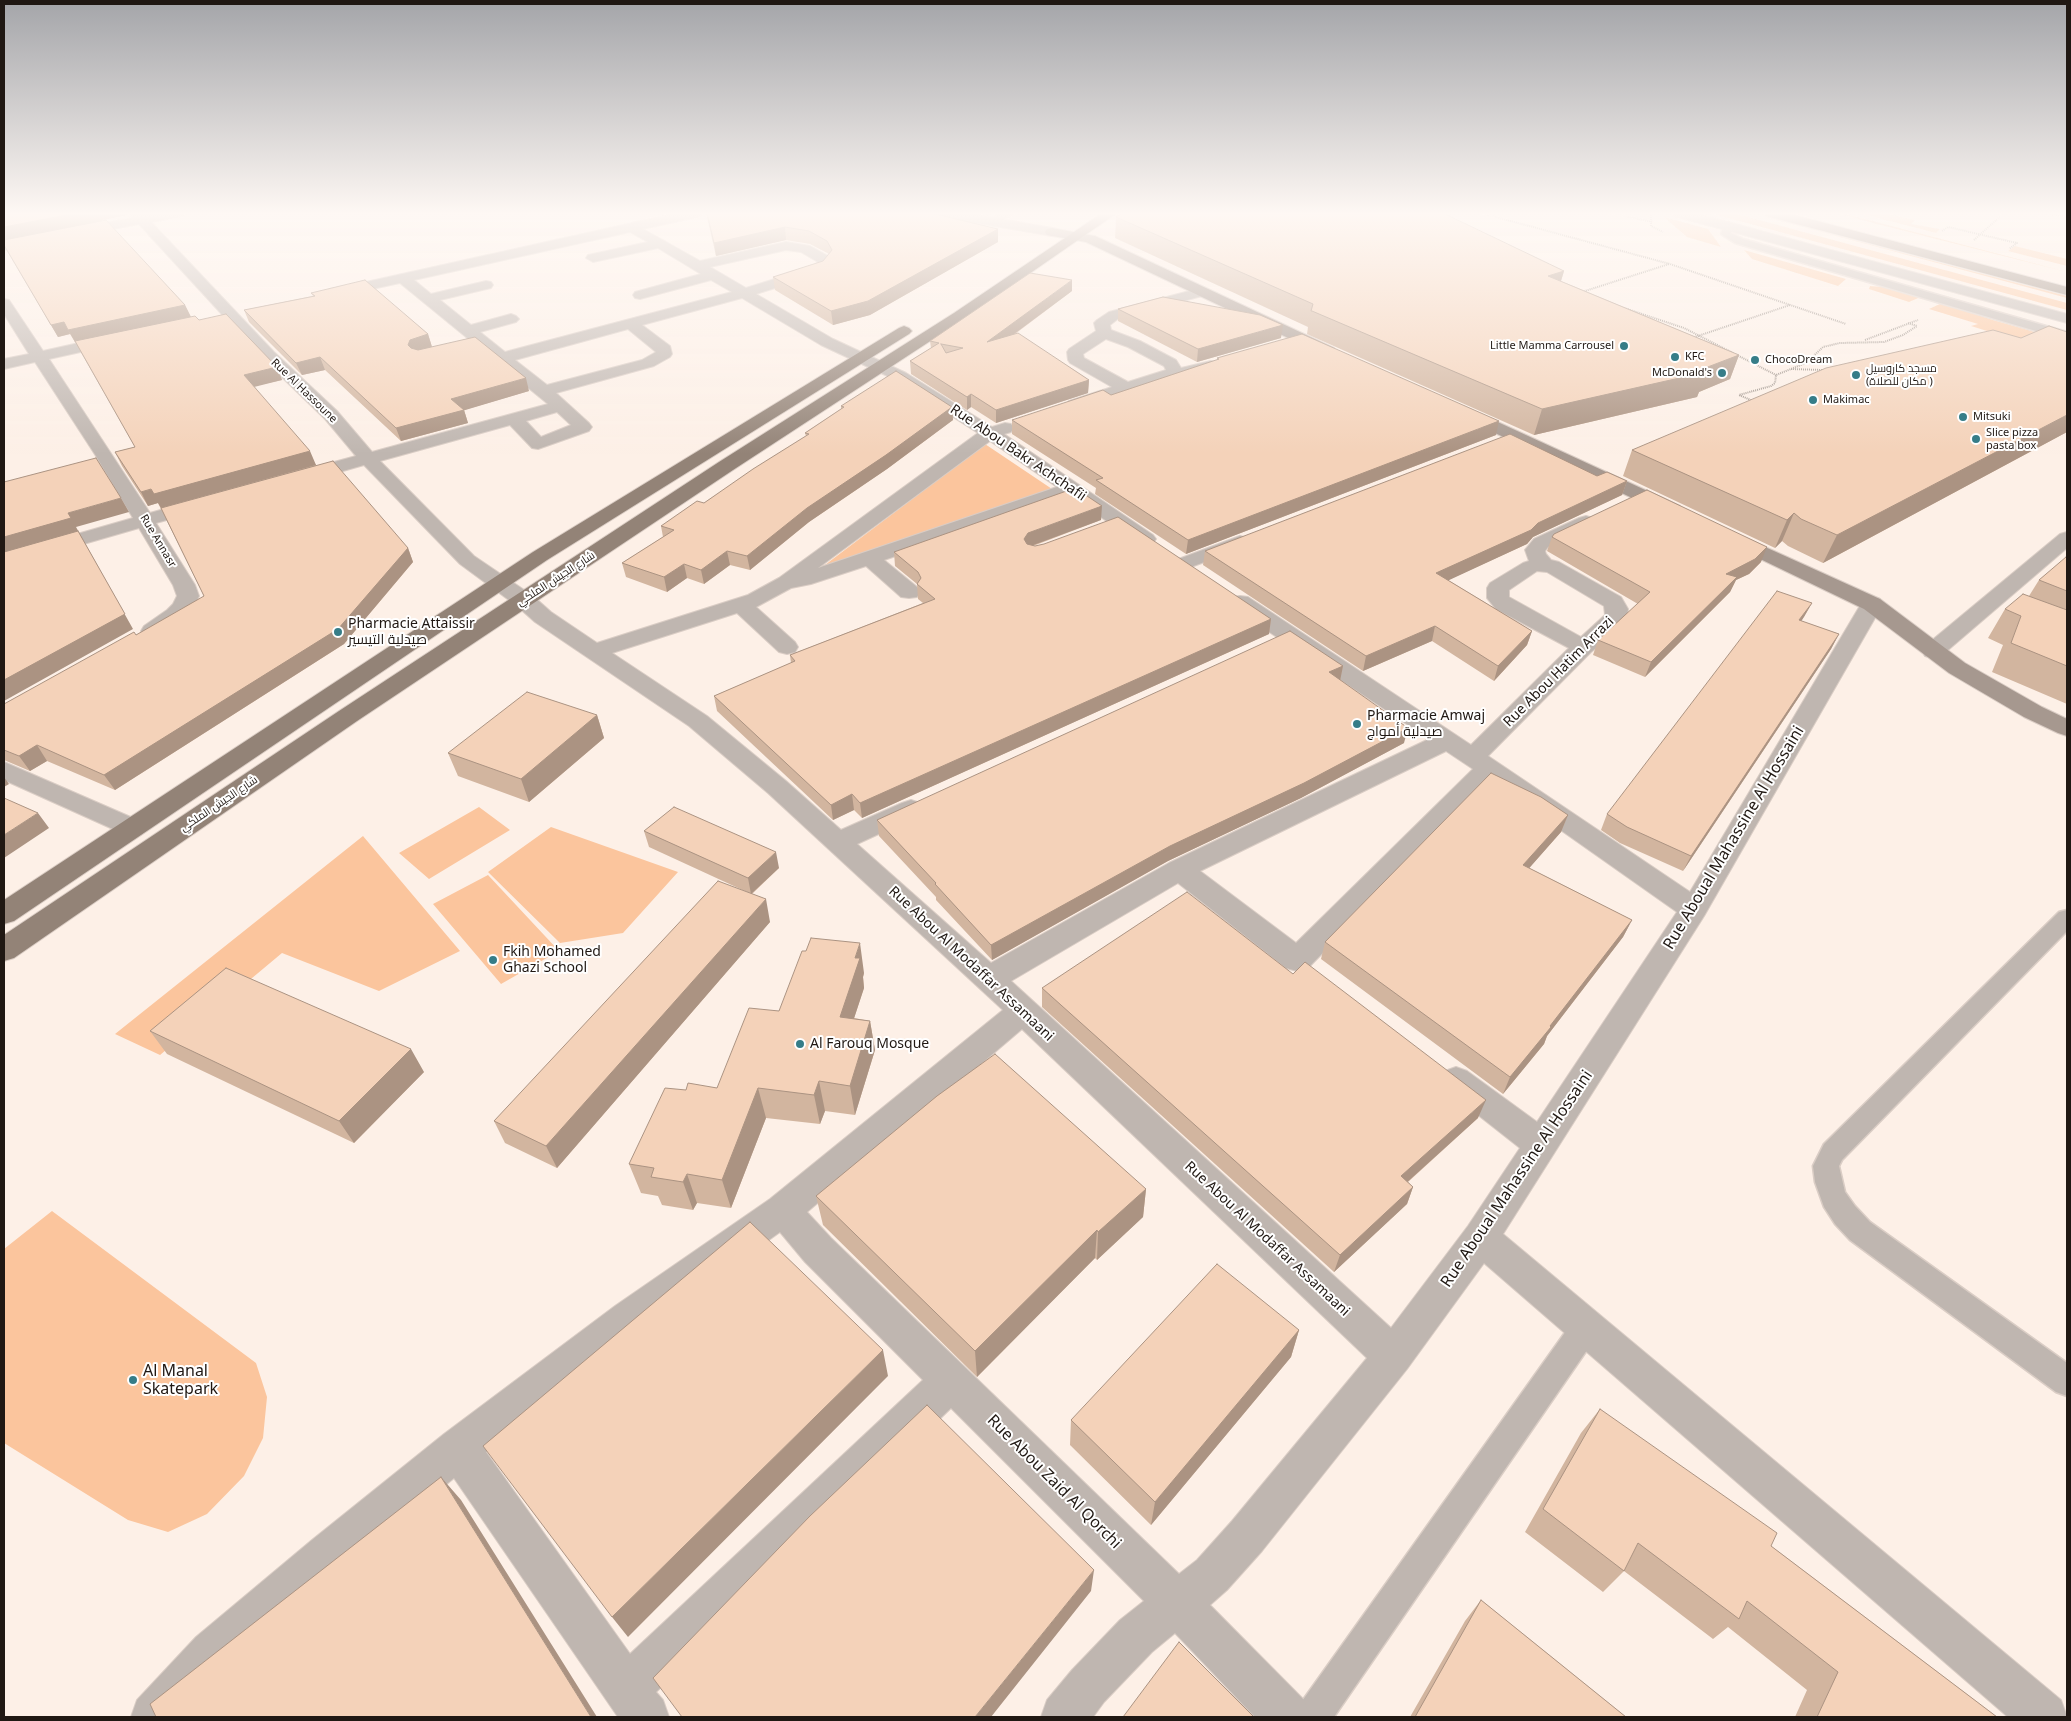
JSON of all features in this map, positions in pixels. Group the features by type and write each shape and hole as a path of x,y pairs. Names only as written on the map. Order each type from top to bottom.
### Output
{"main road":[{"name":"شارع الجيش الملكي","path":"4,914 499,584 962,293"},
{"name":"شارع الجيش الملكي","path":"4,950 348,716 992,293"}],"street":[{"name":"Rue Al Hassoune","path":"212,293 268,355 331,415 367,458 467,560 524,601"},
{"path":"318,297 334,293"},
{"path":"421,293 467,338 482,342 544,391 583,427 538,444 514,419"},
{"path":"427,299 451,293"},
{"path":"640,295 646,293"},
{"path":"1104,333 1102,323 1114,315 1196,293"},
{"path":"1204,293 1343,358"},
{"path":"1971,293 2067,320"},
{"path":"502,358 742,294"},
{"name":"Rue Abou Bakr Achchafii","path":"742,294 827,342 900,376 990,433 1071,489 1110,525 1170,555 1216,585 1481,762 1694,909"},
{"name":"Rue Annasr","path":"4,303 146,520 184,584 188,596 183,607 175,615 132,642"},
{"path":"213,320 252,311"},
{"path":"467,338 511,319"},
{"path":"544,391 648,363 664,354 664,349 631,324"},
{"path":"1104,333 1134,344 1170,363 1176,374"},
{"path":"1104,333 1075,352 1074,357 1076,360 1127,388"},
{"path":"4,364 125,338"},
{"path":"1283,344 1301,339"},
{"path":"1062,410 1161,376 1193,371 1229,360"},
{"path":"1446,403 1685,516"},
{"path":"280,482 560,406"},
{"path":"595,651 767,594 990,433 1017,424"},
{"path":"1488,446 1516,435"},
{"path":"87,461 105,456"},
{"path":"786,582 804,580 1071,489"},
{"path":"1545,565 1536,556 1535,550 1541,543 1641,495"},
{"path":"4,561 213,501"},
{"path":"1720,532 1872,604 1913,633 1933,651 1986,686 2067,728"},
{"path":"1170,555 1257,535"},
{"path":"1933,651 1996,609 2030,569 2067,538"},
{"path":"870,558 909,592"},
{"path":"1545,565 1530,568 1507,581 1498,588 1498,598 1504,604 1583,647"},
{"name":"Rue Abou Hatim Arrazi","path":"1179,870 1309,969 1481,762 1583,647 1608,626 1616,616 1617,609 1613,602 1605,596 1560,569 1545,565"},
{"path":"2030,569 2052,578"},
{"name":"Rue Abou Al Modaffar Assamaani","path":"524,601 543,617 698,721 839,842 989,979 1393,1356"},
{"path":"740,604 788,647"},
{"name":"Rue Aboual Mahassine Al Hossaini","path":"1064,1717 1088,1686 1136,1636 1212,1575 1247,1536 1393,1356 1481,1238 1694,909 1872,604"},
{"path":"1263,647 1290,635"},
{"path":"989,979 1179,870 1448,740"},
{"path":"4,770 133,828"},
{"path":"839,842 929,801"},
{"path":"154,1717 212,1652 326,1555 458,1448 628,1319 783,1210 1023,1011"},
{"path":"1432,1062 1542,1145"},
{"name":"Rue Abou Zaid Al Qorchi","path":"783,1210 818,1250 1177,1602 1287,1717"},
{"path":"1481,1238 2044,1717"},
{"path":"458,1448 636,1703 951,1380"}],"lane":[{"path":"1919,293 2067,336"},
{"path":"1954,293 1953,297 1959,305"},
{"path":"2067,920 1833,1152 1826,1166 1828,1182 1834,1198 1845,1215 1860,1231 2067,1381"},
{"path":"1313,1717 1586,1327"}],"path":[{"path":"1580,293 1587,296"},
{"path":"1757,293 1846,324"},
{"path":"1686,340 1791,305"},
{"path":"1622,307 1700,335 1776,375"},
{"path":"1623,312 1631,310"},
{"path":"1776,375 1788,368 1806,363 1823,348 1830,345 1884,342 1903,335 1917,326 1908,323"},
{"path":"1726,356 1735,353"},
{"path":"1788,368 1824,370"},
{"path":"1758,402 1739,395 1771,386 1777,381 1776,375"}],"shaded area":[{"path":"1882,293 1914,293 1923,296 1909,302"},
{"path":"2006,293 2031,293 2067,303 2067,310"},
{"path":"2050,293 2067,296 2067,298"},
{"path":"1942,303 2067,341 2019,341 1971,326 1978,324 1929,309"},
{"path":"985,444 1055,491 813,574"},
{"path":"479,807 510,830 429,879 399,853"},
{"path":"551,827 678,872 623,933 560,943 488,872"},
{"path":"363,836 460,951 379,991 282,953 160,1055 115,1034"},
{"path":"488,875 559,951 501,984 433,904"},
{"name":"Al Manal Skatepark","path":"52,1211 256,1363 267,1397 263,1438 244,1476 207,1514 168,1532 128,1520 4,1443 4,1249"}],"building":[{"path":"32,293 174,293 185,305 68,330 64,322 51,325"},
{"path":"311,293 381,293 428,334 410,340 408,345 411,348 418,350 475,337 526,378 451,399 464,410 396,428 320,357 296,363 244,310 315,296"},
{"path":"801,293 882,293 868,301 831,311"},
{"path":"1000,293 1054,293 987,342 1018,333 1089,380 996,410 971,394 967,397 910,361 939,343 930,341","holes":["941,344 963,348 946,353"]},
{"path":"1289,293 1590,293 1739,355 1705,368 1706,372 1542,409 1311,311 1313,304"},
{"path":"1163,297 1260,315 1283,325 1198,349 1118,309"},
{"path":"226,314 277,367 244,375 310,451 154,494 151,489 141,492 115,452 135,447 75,341 195,316 199,320"},
{"path":"2049,326 2067,332 2067,415 1837,535 1801,519 1794,513 1787,520 1632,450 1826,368 1993,330 2021,338"},
{"path":"1302,334 1499,421 1188,540 1096,480 1103,478 1012,420 1103,390 1111,395 1219,359 1217,358"},
{"path":"896,371 952,407 886,455 807,508 747,556 727,551 701,570 684,564 664,577 622,563 674,530 661,526 697,501 704,503 753,469 809,434 805,433 844,407 841,406"},
{"path":"1510,434 1597,476 1607,472 1627,481 1538,523 1531,530 1436,573 1532,631 1498,666 1435,626 1366,656 1205,551"},
{"path":"96,458 121,498 68,513 71,518 4,537 4,482"},
{"path":"333,461 408,548 338,629 104,775 37,745 19,756 4,750 4,704 134,632 136,635 204,596 161,508"},
{"path":"1075,488 1102,506 1028,533 1024,539 1027,544 1035,546 1044,544 1118,517 1271,619 860,803 852,794 831,805 714,696 795,661 790,655 935,599 917,584 921,578 918,572 894,552"},
{"path":"1647,490 1767,547 1755,559 1726,574 1737,577 1651,662 1598,640 1650,592 1552,537 1554,534"},
{"path":"78,531 125,614 4,680 4,552"},
{"path":"2066,557 2067,591 2039,580"},
{"path":"1777,591 1812,603 1799,620 1839,634 1691,856 1627,827 1607,814"},
{"path":"2023,594 2067,610 2067,666 2011,643 2021,616 2005,609"},
{"path":"1290,631 1343,666 1329,672 1408,728 1304,783 1170,846 991,945 877,820"},
{"path":"527,692 597,715 521,779 448,753"},
{"path":"1491,773 1541,797 1568,815 1523,865 1632,920 1551,1027 1510,1077 1325,942"},
{"path":"4,798 38,813 4,835"},
{"path":"674,807 776,852 748,878 644,831"},
{"path":"718,881 766,899 546,1146 494,1121"},
{"path":"1187,892 1293,974 1305,962 1486,1100 1401,1176 1413,1187 1340,1255 1042,988"},
{"path":"811,938 860,943 855,958 860,958 840,1017 870,1021 850,1086 819,1081 814,1095 758,1088 722,1180 687,1174 683,1182 651,1177 654,1168 629,1164 665,1088 686,1090 688,1083 717,1088 749,1008 779,1011 802,951 806,951"},
{"path":"226,968 411,1049 339,1121 150,1031"},
{"path":"995,1054 1146,1189 1098,1232 1097,1230 975,1351 816,1196 937,1096"},
{"path":"750,1222 883,1350 612,1617 483,1446"},
{"path":"1217,1264 1299,1330 1155,1502 1071,1420"},
{"path":"927,1405 1094,1570 975,1717 682,1717 653,1678 810,1516"},
{"path":"1600,1409 1777,1533 1771,1546 1997,1717 1817,1717 1838,1672 1747,1601 1739,1619 1638,1543 1624,1571 1543,1509"},
{"path":"441,1477 591,1717 156,1717 150,1704"},
{"path":"1481,1600 1626,1717 1415,1717"},
{"path":"1179,1642 1254,1717 1123,1717"}],"place":[{"name":"Little Mamma Carrousel","path":"1624,346"},
{"name":"KFC","path":"1675,357"},
{"name":"ChocoDream","path":"1755,360"},
{"name":"McDonald's","path":"1722,373"},
{"name":"مسجد كاروسيل (مكان للصلاة )","path":"1856,375"},
{"name":"Makimac","path":"1813,400"},
{"name":"Mitsuki","path":"1963,417"},
{"name":"Slice pizza pasta box","path":"1976,439"},
{"name":"Pharmacie Attaissir صيدلية التيسير","path":"338,632"},
{"name":"Pharmacie Amwaj صيدلية أمواج","path":"1357,724"},
{"name":"Fkih Mohamed Ghazi School","path":"493,960"},
{"name":"Al Farouq Mosque","path":"800,1044"},
{"name":"Al Manal Skatepark","path":"133,1380"}]}
